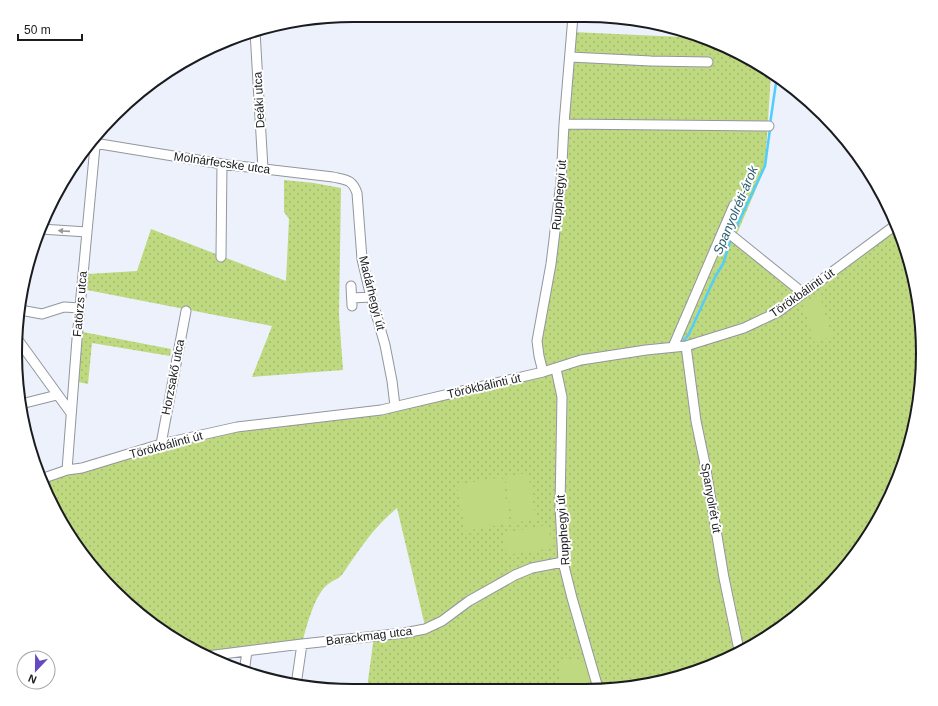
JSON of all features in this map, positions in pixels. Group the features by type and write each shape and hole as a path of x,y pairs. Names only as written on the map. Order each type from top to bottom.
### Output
{"street":[{"name":"Rupphegyi út","path":"543,372 537,341 556,231 573,22"},
{"name":"Deáki utca","path":"255,37 263,169"},
{"path":"570,57 708,62"},
{"path":"564,124 768,126"},
{"name":"Molnárfecske utca","path":"99,141 222,164 333,177 350,181"},
{"name":"Fatörzs utca","path":"67,470 93,147"},
{"path":"221,257 222,164"},
{"name":"Madárhegyi út","path":"350,181 355,186 357,193 362,259 370,297 385,345 392,381 394,406"},
{"path":"673,347 734,205"},
{"name":"Törökbálinti út","path":"46,477 161,444 237,427 378,410 556,369 582,360 686,346 744,328 778,312 892,228"},
{"path":"46,230 87,232"},
{"path":"732,237 804,293"},
{"path":"351,286 352,302 370,297"},
{"path":"25,311 42,314 64,307 80,308"},
{"name":"Horzsakő utca","path":"161,444 186,311"},
{"path":"22,346 71,413"},
{"name":"Spanyolrét út","path":"686,346 696,421 705,464 724,578 739,646"},
{"name":"Rupphegyi út","path":"556,369 562,398 560,506 564,562 570,592 597,683"},
{"path":"26,403 57,395"},
{"name":"Barackmag utca","path":"217,655 404,633 425,629 442,621 469,602 515,575 532,568 564,562"},
{"path":"297,679 302,644"},
{"path":"245,665 247,651"}],"green space":[{"path":"572,32 682,37 712,47 731,56 751,66 771,79 765,168 736,236 801,290 892,228 905,267 910,288 916,353 910,418 905,439 891,480 872,518 848,555 819,587 787,616 750,640 712,659 671,673 650,678 592,684 560,661 560,684 368,684 374,636 379,632 425,626 397,508 368,538 342,574 322,590 314,604 302,644 217,655 187,640 151,616 119,587 90,555 78,537 66,518 46,478 237,427 381,410 543,372 539,356"},
{"path":"284,180 341,188 339,315 343,370 252,377 272,326 87,290 88,274 137,271 151,229 286,281 289,219 284,212"},
{"path":"820,296 832,337 814,342 802,301"},
{"path":"83,332 171,349 170,356 92,343 88,384 78,382"},
{"path":"528,473 536,519 513,523 505,477"},
{"path":"502,477 510,523 465,531 457,485"},
{"path":"548,525 552,548 507,555 503,533"},
{"path":"576,659 591,665 597,683 560,684 560,661"}],"waterway":[{"name":"Spanyolréti-árok","path":"770,124 776,83"},
{"name":"Spanyolréti-árok","path":"733,234 765,166 770,129"},
{"name":"Spanyolréti-árok","path":"682,343 689,334 715,277 723,264 731,239"}]}
